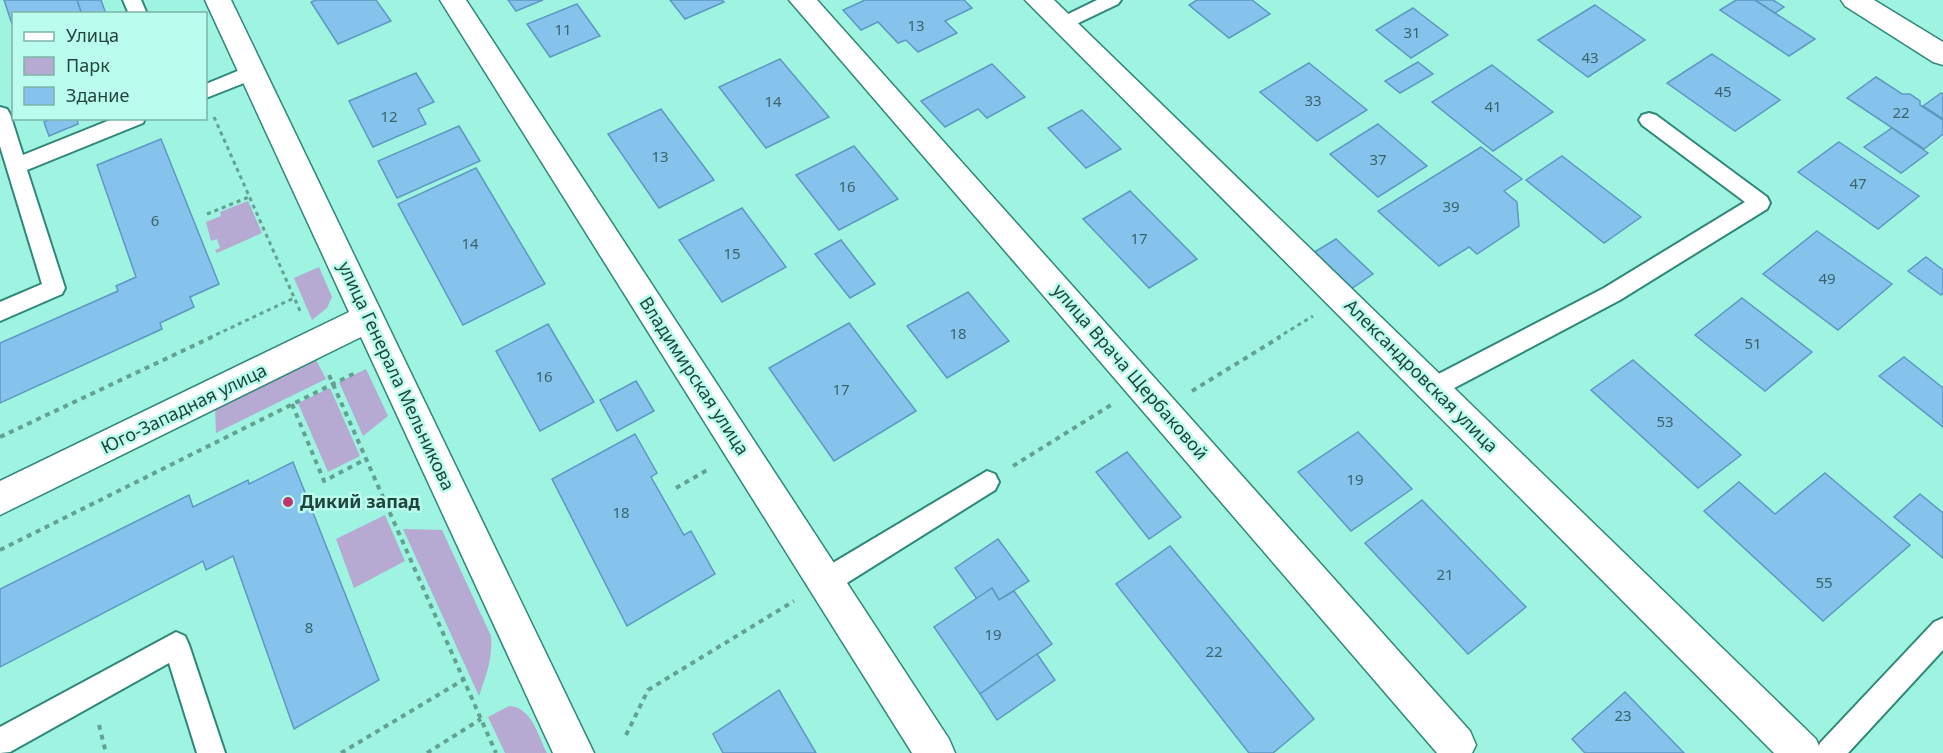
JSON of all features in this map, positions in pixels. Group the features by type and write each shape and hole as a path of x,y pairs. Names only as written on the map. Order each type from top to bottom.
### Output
{"street":[{"name":"улица Генерала Мельникова","path":"218,0 574,753"},
{"name":"Владимирская улица","path":"453,0 935,753"},
{"name":"улица Врача Щербаковой","path":"802,0 1153,397 1456,745"},
{"name":"Александровская улица","path":"1038,0 1802,753"},
{"path":"1854,0 1943,55"},
{"name":"Юго-Западная улица","path":"0,499 368,318"}],"lane":[{"path":"1062,24 1112,0"},
{"path":"207,91 252,72"},
{"path":"0,114 54,288 0,312"},
{"path":"16,166 131,120"},
{"path":"1433,388 1612,294 1760,203 1649,120"},
{"path":"825,582 987,482"},
{"path":"1830,753 1943,631"},
{"path":"0,742 176,645 211,753"}],"path":[{"path":"210,110 496,753"},
{"path":"207,214 249,197"},
{"path":"0,437 294,298"},
{"path":"987,482 1342,298"},
{"path":"0,550 387,357"},
{"path":"292,404 324,481 366,459"},
{"path":"626,735 648,690 825,582"},
{"path":"341,753 463,680"},
{"path":"427,753 481,719"}],"green space":[{"path":"248,201 262,233 217,253 215,250 220,248 217,239 211,241 206,222 221,216 220,212"},
{"path":"319,267 332,297 327,308 312,320 294,278"},
{"path":"315,358 326,379 216,433 215,406"},
{"path":"366,369 388,416 363,436 339,382"},
{"path":"330,388 360,456 328,472 298,403"},
{"path":"385,515 405,561 354,588 336,539"},
{"path":"403,529 442,530 491,636 490,659 479,696"},
{"path":"509,706 523,711 529,717 547,753 505,753 488,717"}],"building":[{"path":"4,0 77,0 81,12 12,12 12,24"},
{"path":"77,0 101,0 105,12 81,12"},
{"path":"316,0 376,0 391,21 338,44 311,2"},
{"path":"508,0 543,0 516,11"},
{"path":"670,0 722,0 724,2 685,19"},
{"path":"865,0 964,0 972,8 945,21 957,33 918,52 906,40 898,43 878,22 861,30 843,10"},
{"path":"1197,0 1252,0 1270,14 1229,38 1189,5"},
{"path":"1736,0 1755,0 1815,39 1789,56 1720,10"},
{"path":"1755,0 1773,0 1784,7 1775,13"},
{"path":"577,4 600,36 550,57 527,24"},
{"path":"1595,5 1645,40 1588,77 1538,40"},
{"path":"1413,8 1448,35 1411,58 1376,30"},
{"path":"1712,54 1780,100 1735,131 1667,83"},
{"path":"780,59 829,117 766,148 719,87"},
{"path":"1418,62 1433,74 1400,93 1385,81"},
{"path":"1309,63 1367,110 1317,141 1260,92"},
{"path":"992,64 1025,97 987,118 978,109 945,127 921,101"},
{"path":"1492,65 1553,112 1493,151 1432,102"},
{"path":"416,73 434,102 418,109 426,124 373,147 349,101"},
{"path":"1876,77 1902,94 1910,94 1920,101 1920,105 1943,120 1943,134 1924,149 1847,98"},
{"path":"1941,93 1943,94 1943,119 1923,106"},
{"path":"661,109 714,180 659,208 608,134"},
{"path":"1082,110 1121,149 1086,168 1048,128"},
{"path":"77,120 78,124 49,136 44,122"},
{"path":"1378,124 1427,166 1378,197 1330,154"},
{"path":"459,126 480,161 397,198 378,161"},
{"path":"1892,128 1928,153 1901,173 1864,147"},
{"path":"161,139 219,284 190,297 194,307 160,323 162,329 0,403 0,343 118,291 116,286 136,277 97,165"},
{"path":"1839,142 1919,196 1878,229 1798,172"},
{"path":"854,146 898,199 839,230 796,175"},
{"path":"1481,147 1522,179 1504,191 1517,202 1519,226 1477,254 1469,247 1439,266 1378,211"},
{"path":"1562,156 1641,217 1604,243 1526,180"},
{"path":"476,168 545,284 463,325 398,204"},
{"path":"1130,191 1197,259 1149,288 1083,219"},
{"path":"742,208 786,267 722,302 679,240"},
{"path":"1817,231 1892,284 1838,330 1763,274"},
{"path":"1336,239 1373,274 1351,289 1313,253"},
{"path":"841,240 875,284 850,298 815,254"},
{"path":"1926,257 1943,270 1943,293 1941,295 1908,271"},
{"path":"968,292 1009,341 947,378 907,326"},
{"path":"1742,298 1812,352 1765,391 1695,335"},
{"path":"849,323 916,411 834,461 769,368"},
{"path":"548,324 594,402 540,431 496,351"},
{"path":"1904,357 1943,388 1943,427 1879,376"},
{"path":"1633,360 1741,455 1698,488 1591,390"},
{"path":"636,381 654,411 617,431 600,400"},
{"path":"1358,432 1412,489 1351,531 1298,472"},
{"path":"635,434 657,473 651,477 684,535 691,531 715,574 627,626 552,479"},
{"path":"1127,452 1181,517 1149,539 1096,472"},
{"path":"293,462 379,680 294,729 233,556 206,570 203,561 0,667 0,589 189,495 193,507 248,480 249,484"},
{"path":"1825,473 1910,545 1823,621 1704,511 1739,482 1775,514"},
{"path":"1920,494 1943,513 1943,558 1894,517"},
{"path":"1422,500 1526,607 1468,654 1365,543"},
{"path":"998,539 1029,581 999,600 992,588 977,599 955,568"},
{"path":"1170,546 1314,719 1273,753 1249,753 1116,584"},
{"path":"992,588 999,600 1014,591 1052,644 980,694 934,627"},
{"path":"1037,654 1055,680 997,720 980,694"},
{"path":"779,690 816,753 723,753 713,734"},
{"path":"1625,692 1684,753 1585,753 1572,739"}],"place":[{"name":"Дикий запад","path":"288,502"}]}
